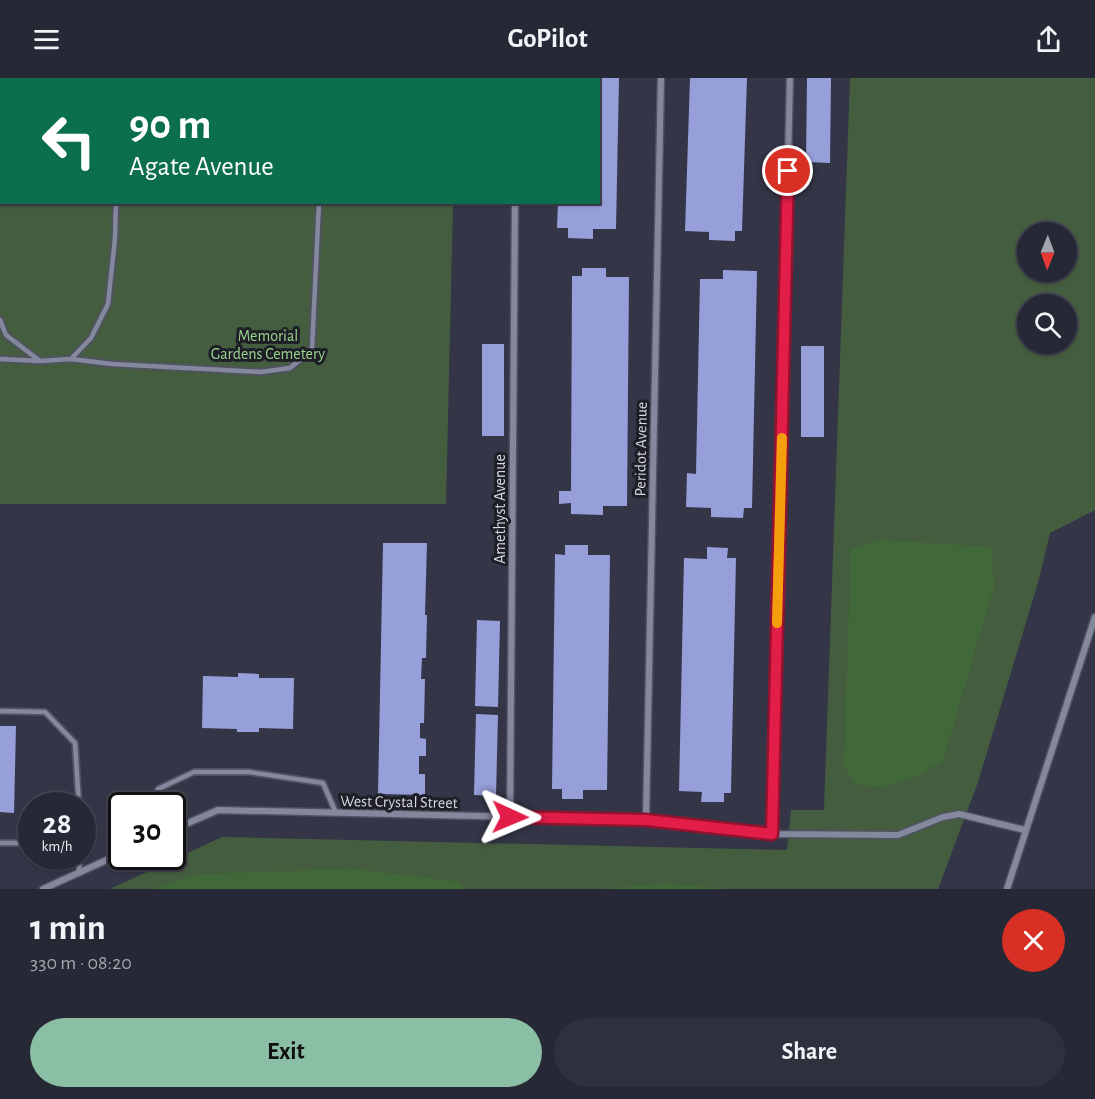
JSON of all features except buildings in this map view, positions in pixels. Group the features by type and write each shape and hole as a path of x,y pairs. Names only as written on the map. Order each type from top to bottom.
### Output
{"street":[{"name":"Peridot Avenue","path":"646,820 661,78"},
{"path":"772,834 790,78"},
{"name":"Amethyst Avenue","path":"510,817 515,204"},
{"path":"1006,889 1095,617"},
{"name":"West Crystal Street","path":"186,824 218,810 646,820 772,834 898,835 943,817 959,814 1025,830"},
{"path":"43,889 108,860"}],"lane":[{"path":"71,359 91,338 108,304 116,204"},
{"path":"0,358 40,361 71,359 112,364 261,372 290,368 312,350 319,204"},
{"path":"0,320 6,335 40,361"},
{"path":"0,711 45,712 75,743 78,792"},
{"path":"158,792 158,789 194,772 249,772 323,783 336,813"},
{"path":"0,843 18,843"}],"green space":[{"path":"850,78 1095,78 1095,510 1050,533 1039,579 978,782 938,889 110,889 151,870 186,870 186,854 222,837 787,850 791,810 824,810"},
{"name":"Memorial Gardens Cemetery","path":"0,204 453,204 446,504 0,504"}],"shaded area":[{"path":"878,540 991,547 994,586 943,760 914,778 880,787 857,784 844,767 851,550"},
{"path":"352,869 461,882 464,889 151,889 200,874"},
{"path":"666,884 730,889 601,889"}],"slow traffic":[{"path":"777,623 782,438"}],"route":[{"path":"510,817 646,820 772,834 788,171"}]}
